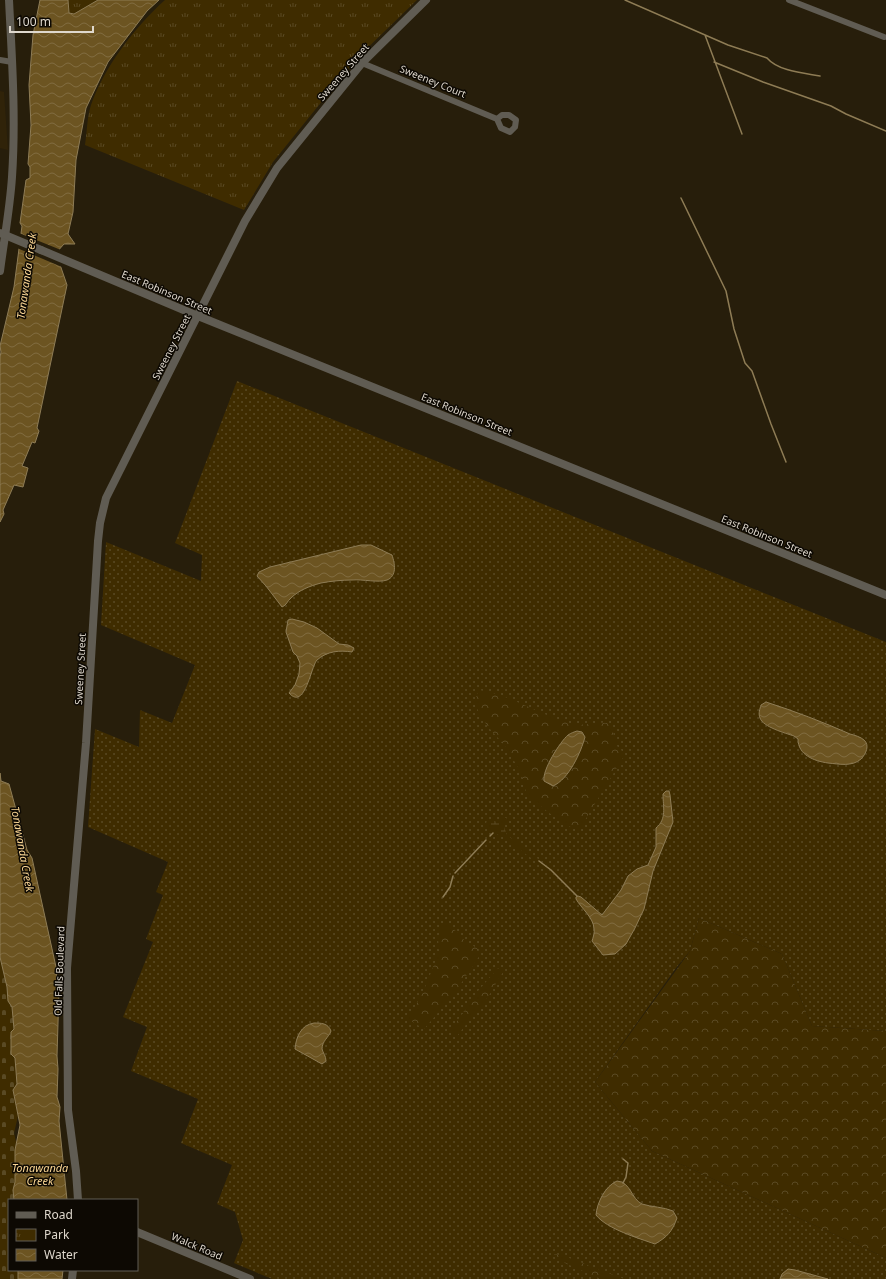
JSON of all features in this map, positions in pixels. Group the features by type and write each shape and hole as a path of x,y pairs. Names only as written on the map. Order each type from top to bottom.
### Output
{"street":[{"path":"0,271 12,179 14,131 9,0"},
{"name":"Sweeney Street","path":"86,742 98,541 100,523 106,498 245,221 277,168 362,63 426,0"},
{"path":"789,0 884,37"},
{"path":"0,60 12,62"},
{"name":"Sweeney Court","path":"362,63 497,119"},
{"name":"East Robinson Street","path":"0,233 198,316 886,595"},
{"name":"Old Falls Boulevard","path":"78,1199 68,1110 67,968 86,742"},
{"name":"Walck Road","path":"138,1232 250,1279"}],"shaded area":[{"path":"0,91 4,92 8,150 0,148"}],"green space":[{"path":"68,0 98,0 74,14 69,13"},
{"path":"165,0 417,0 356,59 273,162 244,210 85,145 91,105 104,76 112,62 132,35"},
{"path":"237,381 886,642 886,1031 812,1026 782,954 699,918 690,951 676,968 595,1082 652,1151 886,1258 886,1279 272,1279 234,1263 243,1240 235,1212 217,1204 232,1165 181,1143 198,1099 131,1071 147,1027 123,1017 153,942 146,939 163,895 156,892 168,862 88,827 95,729 139,747 140,710 172,723 195,665 101,625 106,542 201,581 202,555 175,543"},
{"path":"479,690 491,692 513,700 546,715 569,723 581,725 601,723 611,724 616,745 623,752 624,756 579,830 567,825 552,815 538,804 527,792 522,776 509,752 481,717 478,711 476,697","holes":["569,734 583,745 567,774 548,765"]},
{"path":"507,817 504,827 507,835 538,859 538,862 511,842 493,833 486,822 489,819 497,822"},
{"path":"699,918 782,954 812,1026 886,1031 886,1258 652,1151 595,1082 690,951"},
{"path":"443,924 451,926 464,940 478,949 480,955 454,994 424,1029 408,1019 424,990 439,952 438,937"},
{"path":"0,957 7,987 8,1000 12,1007 14,1029 11,1054 15,1058 17,1084 13,1090 18,1116 14,1133 16,1142 15,1182 13,1190 14,1199 8,1199 8,1271 18,1271 18,1279 0,1279"},
{"path":"499,967 503,969 503,972 488,997 457,1036 454,1037 452,1032 453,1027 478,991"},
{"path":"554,1254 564,1256 624,1279 601,1279 558,1260"}],"water":[{"name":"Tonawanda Creek","path":"40,0 68,0 69,13 74,14 98,0 159,0 147,11 108,62 86,108 76,160 73,212 68,234 75,244 64,244 56,253 67,285 37,428 39,431 35,443 32,442 22,466 28,468 23,487 14,485 3,510 4,514 0,522 0,346 14,287 26,180 30,178 30,167 28,164 31,125 29,85 33,35"},
{"path":"361,545 371,545 392,555 394,562 394,573 390,578 384,581 348,580 321,583 301,591 282,607 257,576 259,572 270,567"},
{"path":"292,619 304,622 317,628 339,644 348,645 354,648 352,652 334,652 317,660 307,686 299,696 295,697 289,693 295,685 299,674 300,663 297,656 293,652 286,632 288,620"},
{"path":"766,702 861,738 867,744 866,752 857,762 850,764 828,763 812,759 801,749 798,739 765,724 762,721 759,716 759,711 761,705"},
{"path":"577,731 582,732 585,737 581,750 574,764 564,778 553,786 544,781 544,776 549,763 556,750 569,734"},
{"name":"Tonawanda Creek","path":"0,773 1,781 9,784 27,850 32,858 56,967 59,991 57,1097 60,1107 59,1121 67,1199 14,1199 15,1150 20,1125 13,1090 17,1084 15,1058 11,1054 11,1032 14,1029 12,1007 8,1001 7,987 0,957"},
{"path":"666,791 669,791 670,795 673,822 653,871 644,909 626,944 615,954 603,955 592,941 594,930 592,921 576,897 581,897 602,915 621,890 628,876 637,869 648,865 656,847 656,828 662,821 664,808 663,794"},
{"path":"322,1023 328,1026 331,1031 322,1046 326,1061 322,1064 295,1049 300,1032 309,1024"},
{"path":"617,1181 622,1182 628,1187 638,1202 673,1211 677,1218 671,1231 663,1239 655,1244 632,1236 607,1225 596,1215 602,1195 613,1183"},
{"path":"788,1269 828,1279 780,1279 782,1274"},
{"path":"18,1271 63,1271 62,1279 18,1279"}],"pier":[{"path":"19,233 61,250 58,253 62,267 17,248"}],"waterway":[{"path":"625,0 728,45 767,58 784,69 820,76"},
{"path":"705,35 742,134"},
{"path":"714,62 763,82 831,106 886,131"},
{"path":"681,198 726,291 734,329 745,363 752,371 786,462"},
{"path":"490,836 493,833"},
{"path":"455,873 486,840"},
{"path":"539,861 551,870 577,896"},
{"path":"443,897 450,887 453,876"},
{"path":"623,1159 628,1163 626,1177 623,1183"}]}
